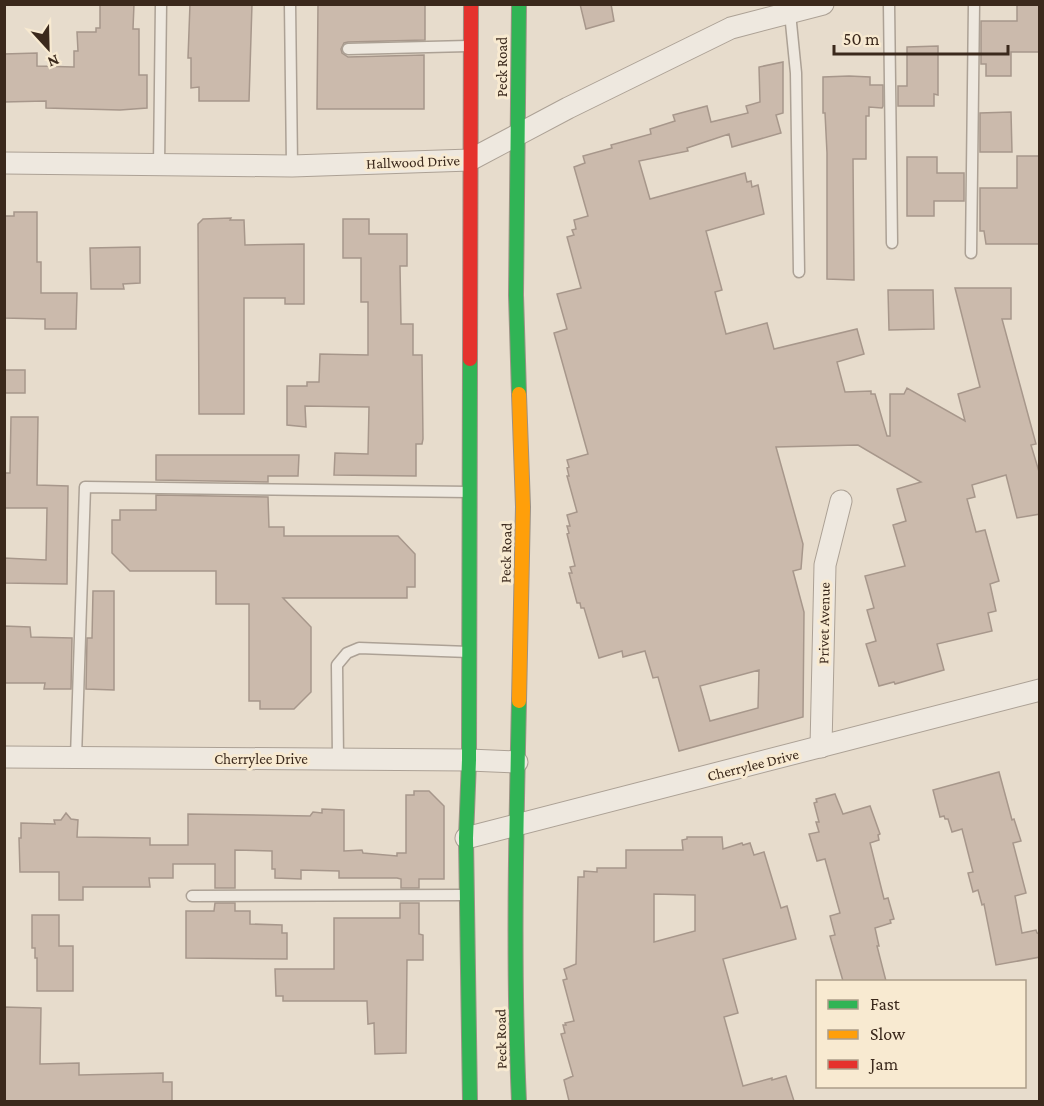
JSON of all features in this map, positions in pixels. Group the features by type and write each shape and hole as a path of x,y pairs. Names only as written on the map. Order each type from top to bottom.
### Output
{"main road":[{"name":"Peck Road","path":"470,1101 466,838 469,760 471,4"},
{"name":"Peck Road","path":"519,4 516,295 523,507 516,825 516,1021 519,1101"}],"street":[{"name":"Hallwood Drive","path":"4,163 292,166 471,159 731,28 823,4"},
{"name":"Privet Avenue","path":"821,747 825,565 841,501"},
{"name":"Cherrylee Drive","path":"466,838 1040,690"},
{"name":"Cherrylee Drive","path":"4,757 517,762"}],"lane":[{"path":"159,165 161,4"},
{"path":"290,4 292,166"},
{"path":"889,4 892,243"},
{"path":"971,254 974,4"},
{"path":"790,13 796,73 799,272"},
{"path":"348,49 471,46"},
{"path":"76,758 85,487 470,492"},
{"path":"338,759 337,665 347,653 359,648 469,652"},
{"path":"192,896 467,895"}],"building":[{"path":"100,4 134,4 133,29 139,29 139,75 147,75 147,108 120,110 46,108 46,101 4,102 4,54 37,53 37,66 74,67 74,51 78,51 77,32 96,32 96,28 100,28"},
{"path":"190,4 252,4 249,101 199,101 199,87 191,88 191,58 188,58"},
{"path":"318,4 425,4 425,40 348,42 344,43 341,49 342,53 348,57 424,55 424,109 317,109"},
{"path":"580,4 611,4 614,21 586,29"},
{"path":"1017,5 1040,5 1040,52 1011,52 1011,76 986,76 986,64 981,64 981,21 1017,21"},
{"path":"938,46 938,95 934,94 934,106 898,106 898,86 907,86 907,47"},
{"path":"783,62 783,113 776,115 781,133 732,147 729,134 687,148 688,151 639,161 650,199 745,173 747,182 751,181 752,187 758,185 764,214 706,231 722,290 715,292 726,334 767,323 774,349 857,329 864,354 837,362 845,392 871,391 871,394 875,394 887,436 890,436 890,394 904,394 907,388 965,421 958,394 980,387 955,288 1011,288 1011,319 1002,319 1036,444 1031,445 1040,475 1040,514 1017,518 1006,475 972,485 975,497 967,499 976,532 985,530 999,581 990,584 996,611 988,613 992,631 937,644 944,670 895,684 894,682 879,686 866,644 876,641 867,610 874,608 865,576 905,566 893,525 906,521 897,489 921,482 858,445 776,447 803,544 801,569 793,571 804,612 803,717 679,751 658,677 653,678 645,651 623,657 622,651 599,658 584,608 577,603 569,573 572,573 570,567 575,566 567,534 569,533 567,526 570,526 567,515 577,512 567,476 569,476 567,468 569,467 567,460 588,454 554,333 567,329 557,294 581,288 567,237 574,235 572,230 576,229 574,220 588,216 574,167 585,163 583,156 612,148 611,145 651,134 650,129 675,121 673,115 707,106 711,122 748,113 746,106 760,102 759,67","holes":["759,670 758,708 710,721 700,686"]},
{"path":"823,77 870,77 870,85 883,85 883,106 882,108 869,107 869,116 866,116 866,159 853,159 854,280 827,279 827,153 825,113 823,113"},
{"path":"1011,112 1012,152 980,152 980,113"},
{"path":"1017,156 1040,156 1040,244 986,244 984,231 980,231 980,188 1017,188"},
{"path":"907,157 937,157 937,173 964,173 964,201 934,201 934,216 907,216"},
{"path":"14,212 37,212 37,262 41,262 41,293 77,293 76,329 45,329 45,319 4,318 4,216 14,216"},
{"path":"231,218 230,220 244,220 245,245 304,244 304,304 285,304 285,298 244,298 244,414 199,414 198,224 203,219"},
{"path":"343,219 369,219 369,234 407,234 407,266 400,266 401,324 413,324 413,355 422,355 423,439 422,444 416,444 416,476 334,475 335,453 368,454 369,407 305,406 306,427 287,425 287,386 307,386 307,382 319,382 320,354 368,355 368,302 361,302 361,258 343,258"},
{"path":"140,247 140,283 123,284 124,289 91,289 90,248"},
{"path":"888,290 933,290 934,329 889,330"},
{"path":"4,370 25,370 25,393 4,393"},
{"path":"11,417 38,417 37,485 68,486 67,584 4,583 4,558 46,560 47,508 4,508 4,473 10,473"},
{"path":"156,455 299,455 298,476 268,476 268,482 156,480"},
{"path":"156,495 268,497 269,527 284,527 284,536 398,536 415,554 415,587 407,587 407,598 283,598 311,627 311,692 294,709 260,709 260,701 249,701 249,604 216,604 216,571 130,571 112,553 112,520 120,520 120,510 156,510"},
{"path":"93,591 114,591 114,690 86,689 87,638 92,638"},
{"path":"4,626 30,627 31,637 72,638 71,689 44,689 45,683 4,683"},
{"path":"999,772 1012,820 1014,819 1021,841 1013,843 1026,893 1015,896 1022,933 1036,930 1040,934 1040,957 996,965 984,904 982,905 978,890 973,892 968,873 973,872 962,829 952,832 948,819 944,816 940,817 933,790"},
{"path":"414,791 429,791 444,806 444,879 419,879 419,888 401,888 401,879 397,878 339,878 339,871 301,870 301,879 275,878 275,869 272,869 272,851 235,850 235,888 215,888 215,864 173,864 173,878 149,878 150,887 83,887 83,900 59,900 59,872 20,872 21,823 55,824 54,820 61,820 66,813 71,819 78,820 77,837 150,838 150,845 188,845 188,814 310,816 313,812 322,813 322,809 344,810 344,851 362,850 363,853 397,856 397,853 406,853 406,795 414,795"},
{"path":"835,794 843,814 870,806 880,834 878,835 879,840 870,843 884,899 888,898 894,919 890,920 891,923 875,928 886,980 843,980 830,936 835,935 830,916 840,913 825,859 817,861 809,834 819,832 814,803 817,802 816,799"},
{"path":"687,837 722,837 723,849 750,843 754,855 764,852 781,908 787,906 796,939 723,959 738,1013 724,1017 743,1086 786,1076 794,1101 569,1101 564,1080 573,1076 561,1034 565,1033 563,1025 566,1025 565,1023 574,1021 563,980 567,979 564,969 576,964 578,877 584,877 584,871 597,872 597,868 626,868 626,850 683,850 682,840","holes":["654,894 695,895 695,931 654,942"]},
{"path":"215,903 235,903 235,911 250,911 250,924 282,925 282,933 287,933 287,959 186,958 186,911 214,911"},
{"path":"400,903 419,903 419,934 423,935 423,960 407,960 406,1053 375,1054 374,1023 368,1024 367,1001 283,1001 283,996 276,996 275,969 334,969 334,918 400,918"},
{"path":"32,915 59,915 59,946 73,946 73,991 37,991 37,958 35,958 35,948 32,948"},
{"path":"4,1007 41,1008 40,1064 79,1063 79,1075 163,1073 163,1082 172,1082 172,1101 4,1101"}],"traffic: fast":[{"path":"519,4 516,295 519,394"},
{"path":"470,359 469,760 466,838 470,1102"},
{"path":"519,701 516,851 519,1102"}],"traffic: slow":[{"path":"519,394 523,507 519,701"}],"traffic: jam":[{"path":"470,359 471,4"}]}
